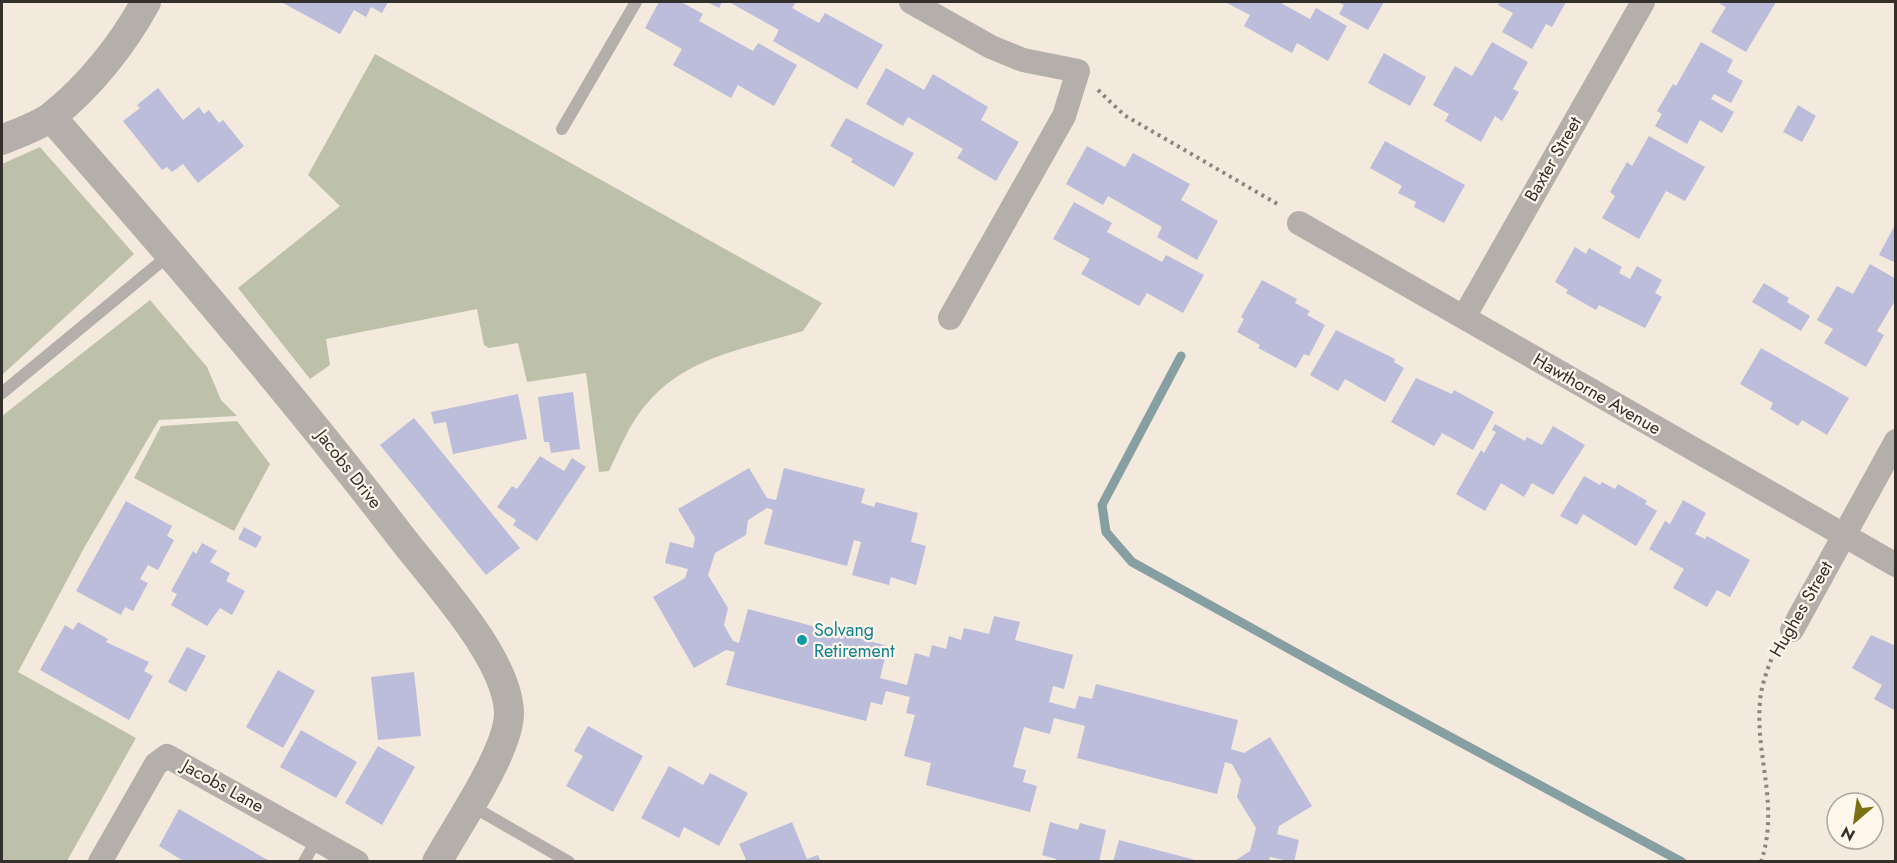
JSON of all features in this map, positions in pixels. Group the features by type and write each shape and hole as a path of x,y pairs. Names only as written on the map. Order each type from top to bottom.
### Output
{"street":[{"path":"2,140 51,117 92,77 129,33 146,2"},
{"path":"911,2 991,47 1012,56 1078,71 1064,116 950,318"},
{"name":"Baxter Street","path":"1464,317 1643,2"},
{"name":"Jacobs Drive","path":"51,117 317,427 483,644 505,690 509,713 505,736 437,861"},
{"name":"Hawthorne Avenue","path":"1299,223 1896,565"},
{"name":"Hughes Street","path":"1792,630 1842,535 1896,441"},
{"name":"Jacobs Lane","path":"100,861 156,764 167,756 357,861"}],"lane":[{"path":"562,129 636,2"},
{"path":"2,393 170,254"},
{"path":"469,804 569,861"},
{"path":"304,861 316,838"}],"path":[{"path":"1078,71 1124,115 1287,209 1299,223"},
{"name":"Hughes Street","path":"1761,861 1769,836 1770,816 1760,702 1774,651 1785,631 1792,630"}],"green space":[{"path":"375,54 822,303 803,331 697,365 660,390 634,422 609,471 599,472 586,373 527,382 518,343 489,348 484,345 477,309 326,339 330,365 310,379 238,288 340,206 308,175"},
{"path":"40,147 134,254 2,375 2,164"},
{"path":"150,300 207,367 221,400 237,416 159,420 84,548 18,672 136,738 67,861 2,861 2,416"},
{"path":"237,421 270,464 234,531 134,478 161,426"}],"building":[{"path":"281,2 388,2 382,13 371,7 366,17 354,10 340,34"},
{"path":"659,2 681,2 703,14 699,21 753,51 758,43 797,65 774,106 738,85 731,98 673,65 682,49 645,28"},
{"path":"707,2 722,2 719,8"},
{"path":"729,2 796,2 792,8 819,23 825,13 883,45 857,89 773,41 779,30"},
{"path":"1225,2 1279,2 1310,19 1316,8 1347,26 1328,61 1297,43 1292,53 1244,26 1250,15"},
{"path":"1338,2 1384,2 1368,30 1339,14 1344,5"},
{"path":"1500,2 1566,2 1552,27 1546,24 1532,49 1502,32 1513,13 1498,5"},
{"path":"1721,2 1776,2 1746,52 1711,32 1726,7 1720,4"},
{"path":"1492,42 1528,62 1513,89 1519,92 1502,121 1495,116 1481,142 1445,121 1449,114 1433,105 1455,66 1472,76"},
{"path":"1701,42 1733,60 1727,72 1743,81 1731,103 1714,94 1711,99 1734,112 1722,133 1700,120 1687,144 1655,126 1662,114 1657,111 1673,84 1676,86"},
{"path":"1384,53 1426,77 1410,106 1368,83"},
{"path":"886,68 924,90 933,74 988,107 981,120 1019,142 996,181 957,158 963,149 908,117 903,126 866,104"},
{"path":"158,88 183,120 199,107 204,114 209,110 219,123 223,120 244,146 198,183 183,164 172,172 167,167 162,170 123,121 140,108 137,105"},
{"path":"1798,105 1816,116 1802,142 1783,132"},
{"path":"846,118 914,153 894,187 851,162 853,159 830,146"},
{"path":"1649,136 1705,167 1685,201 1666,191 1639,239 1602,218 1615,196 1610,192 1627,162 1632,166"},
{"path":"1385,141 1465,185 1444,223 1414,207 1416,202 1398,193 1402,186 1370,168"},
{"path":"1087,146 1125,167 1133,153 1190,184 1181,200 1218,221 1197,260 1157,237 1162,227 1108,196 1103,205 1066,184"},
{"path":"1074,202 1112,223 1107,232 1162,262 1166,255 1204,275 1183,313 1147,293 1139,306 1081,274 1090,259 1053,239"},
{"path":"1896,223 1896,263 1879,255"},
{"path":"1575,247 1586,254 1589,248 1622,267 1619,273 1630,279 1637,266 1662,280 1655,293 1662,297 1645,328 1599,305 1596,310 1566,293 1568,290 1555,282"},
{"path":"1870,264 1896,279 1896,299 1877,331 1884,335 1866,367 1824,343 1833,329 1817,320 1837,286 1853,294"},
{"path":"1262,280 1297,299 1295,303 1310,311 1307,315 1325,325 1309,356 1304,354 1296,368 1258,348 1260,345 1237,332 1244,319 1241,317"},
{"path":"1764,283 1789,298 1787,302 1810,316 1801,331 1752,302"},
{"path":"1336,330 1395,359 1394,362 1404,368 1385,402 1345,379 1338,391 1310,375"},
{"path":"1761,348 1849,398 1827,435 1802,420 1798,426 1770,409 1773,403 1740,384"},
{"path":"1416,378 1452,394 1454,390 1494,412 1473,450 1442,433 1434,446 1391,422"},
{"path":"573,392 580,449 551,453 549,442 544,442 538,397"},
{"path":"518,394 527,439 453,454 446,422 434,424 431,412"},
{"path":"414,418 520,548 486,575 380,445"},
{"path":"1495,424 1525,441 1527,437 1542,445 1553,426 1585,445 1553,495 1532,483 1524,497 1501,483 1485,511 1456,494 1481,450 1484,453 1496,432 1492,430"},
{"path":"540,456 564,471 572,458 586,467 537,541 513,525 516,520 497,507 512,486 517,489"},
{"name":"Solvang Retirement","path":"749,468 767,498 776,500 784,468 865,489 861,503 874,507 876,502 918,513 911,542 926,546 916,585 891,577 889,585 852,575 861,542 854,540 847,566 764,544 773,510 767,508 748,520 746,535 715,553 708,575 728,608 724,625 733,641 739,643 748,609 888,646 880,678 907,685 915,653 929,657 932,645 946,649 949,636 961,640 964,628 989,634 994,616 1020,622 1015,640 1073,655 1064,689 1053,686 1049,702 1075,709 1079,696 1092,699 1096,684 1238,720 1231,749 1244,753 1270,737 1312,806 1279,826 1277,834 1299,840 1294,862 1270,857 1269,862 1233,862 1250,851 1256,828 1237,797 1241,780 1232,764 1225,762 1217,794 1077,758 1085,726 1054,718 1050,734 1024,727 1013,767 1026,770 1023,782 1037,786 1030,812 926,785 931,763 904,756 915,715 906,713 910,697 886,691 882,705 871,702 866,721 726,685 735,652 726,650 694,668 653,597 685,578 688,569 665,563 670,542 693,548 695,538 678,509"},
{"path":"1584,476 1600,485 1602,482 1615,489 1618,484 1647,501 1645,504 1657,511 1636,546 1583,514 1577,525 1560,516"},
{"path":"1683,500 1706,513 1695,534 1705,539 1707,536 1750,560 1730,597 1717,590 1707,607 1673,588 1684,569 1649,549 1665,521 1670,524"},
{"path":"126,501 172,526 167,536 174,540 158,570 148,565 140,579 148,583 133,611 125,607 121,615 76,591"},
{"path":"244,527 262,537 256,548 238,539"},
{"path":"202,543 217,551 210,562 230,573 226,581 245,591 232,615 220,608 207,626 171,605 177,594 171,591 193,551 196,554"},
{"path":"78,622 108,639 106,642 149,662 144,671 153,676 129,720 40,670 65,625 73,630"},
{"path":"1871,635 1896,646 1896,711 1874,699 1882,685 1852,668"},
{"path":"187,647 206,656 186,692 168,682"},
{"path":"278,670 315,691 283,748 246,727"},
{"path":"414,672 421,736 378,740 371,677"},
{"path":"588,726 643,756 613,812 566,786 583,756 574,751"},
{"path":"301,730 357,762 336,798 280,767"},
{"path":"378,746 415,767 382,825 345,803"},
{"path":"669,766 703,785 710,773 748,793 719,846 684,827 679,838 641,818"},
{"path":"179,809 271,862 185,862 159,846"},
{"path":"792,822 807,859 818,855 821,862 747,862 739,844"},
{"path":"1050,822 1078,830 1080,823 1106,830 1099,862 1055,862 1056,859 1042,855"},
{"path":"1119,840 1199,861 1199,862 1113,862"}],"waterway":[{"path":"1181,356 1102,505 1106,532 1132,562 1682,862"}],"place":[{"name":"Solvang Retirement","path":"802,640"}]}
